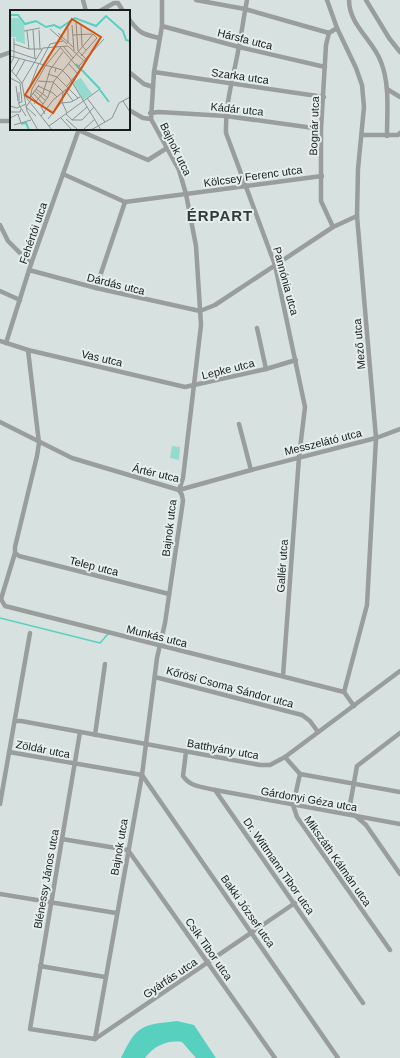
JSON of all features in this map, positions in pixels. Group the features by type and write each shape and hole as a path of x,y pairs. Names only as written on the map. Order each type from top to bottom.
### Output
{"street":[{"path":"83,0 86,10"},
{"name":"Bajnok utca","path":"95,1039 116,913 142,775 155,677 183,501 179,490 183,478 201,325 196,246 186,194 178,170 150,116 154,72 162,26 162,0"},
{"path":"196,0 245,10 329,33 337,28"},
{"name":"Pannónia utca","path":"246,0 239,47 230,84 226,116 226,132 229,144 275,265 305,407 300,457"},
{"name":"Mező utca","path":"327,0 337,28 356,68 362,85 364,107 358,169 357,216 376,438 367,605 344,692"},
{"path":"349,0 350,11 355,22 381,61 387,89 387,136"},
{"path":"366,0 389,38 400,52"},
{"path":"102,10 114,3 118,3 122,10"},
{"path":"130,20 138,32 144,35 159,38"},
{"name":"Hársfa utca","path":"162,26 239,47 325,67"},
{"name":"Bognár utca","path":"329,33 326,45 321,129 322,201 333,228"},
{"path":"0,56 10,52"},
{"name":"Szarka utca","path":"154,72 324,97"},
{"path":"130,73 144,84 153,87"},
{"path":"387,89 400,97"},
{"path":"130,111 143,118 150,116"},
{"name":"Kádár utca","path":"150,116 159,112 226,116 321,129"},
{"name":"Fehértói utca","path":"6,343 31,264 78,130"},
{"path":"80,130 148,160 167,148"},
{"path":"362,135 387,136 400,133"},
{"path":"63,174 125,202 96,288"},
{"name":"Kölcsey Ferenc utca","path":"125,202 322,176"},
{"path":"200,311 215,305 333,228 357,216"},
{"path":"0,225 8,241 31,264"},
{"name":"Dárdás utca","path":"29,270 96,288 200,311"},
{"path":"0,291 20,300"},
{"name":"Lepke utca","path":"257,328 266,369"},
{"name":"Vas utca","path":"0,341 28,350 185,387 194,386"},
{"path":"15,553 15,547 39,443 28,350"},
{"name":"Lepke utca","path":"194,386 266,369 296,360"},
{"name":"Ártér utca","path":"0,422 39,443 72,458 179,490 251,470"},
{"path":"238,424 251,470"},
{"name":"Messzelátó utca","path":"251,470 376,438 400,429"},
{"name":"Gallér utca","path":"283,676 300,457"},
{"name":"Munkás utca","path":"15,553 1,600 5,606 344,692"},
{"name":"Telep utca","path":"15,553 19,556 169,594"},
{"path":"0,804 13,727 16,721 30,633"},
{"path":"95,735 105,664"},
{"name":"Batthyány utca","path":"16,721 260,765 270,765 285,757 400,671"},
{"name":"Kőrösi Csoma Sándor utca","path":"155,677 302,715 310,721 318,732"},
{"path":"344,692 354,706"},
{"name":"Blénessy János utca","path":"80,732 30,1029 95,1039"},
{"path":"400,733 357,766 349,810 366,825 400,874"},
{"name":"Zöldár utca","path":"9,752 142,775"},
{"path":"186,752 183,776 193,785 215,790"},
{"path":"285,757 300,774 400,792"},
{"path":"293,806 300,774"},
{"name":"Bakki József utca","path":"142,775 338,1058"},
{"name":"Gárdonyi Géza utca","path":"215,790 293,806 400,824"},
{"name":"Dr. Wittmann Tibor utca","path":"215,790 363,1003"},
{"name":"Mikszáth Kálmán utca","path":"293,806 297,817 390,950"},
{"path":"62,839 128,850"},
{"name":"Csík Tibor utca","path":"128,850 275,1058"},
{"path":"0,894 116,913"},
{"name":"Gyárfás utca","path":"95,1039 294,903"},
{"path":"40,966 105,977"}],"shaded area":[{"path":"172,446 180,447 179,460 170,458"},
{"path":"177,1021 194,1025 216,1058 196,1058 182,1042 171,1042 152,1050 145,1058 121,1058 131,1039 142,1029 155,1024"}],"waterway":[{"path":"0,618 100,643 108,634"}],"district":[{"name":"ÉRPART","path":"220,216"}]}
